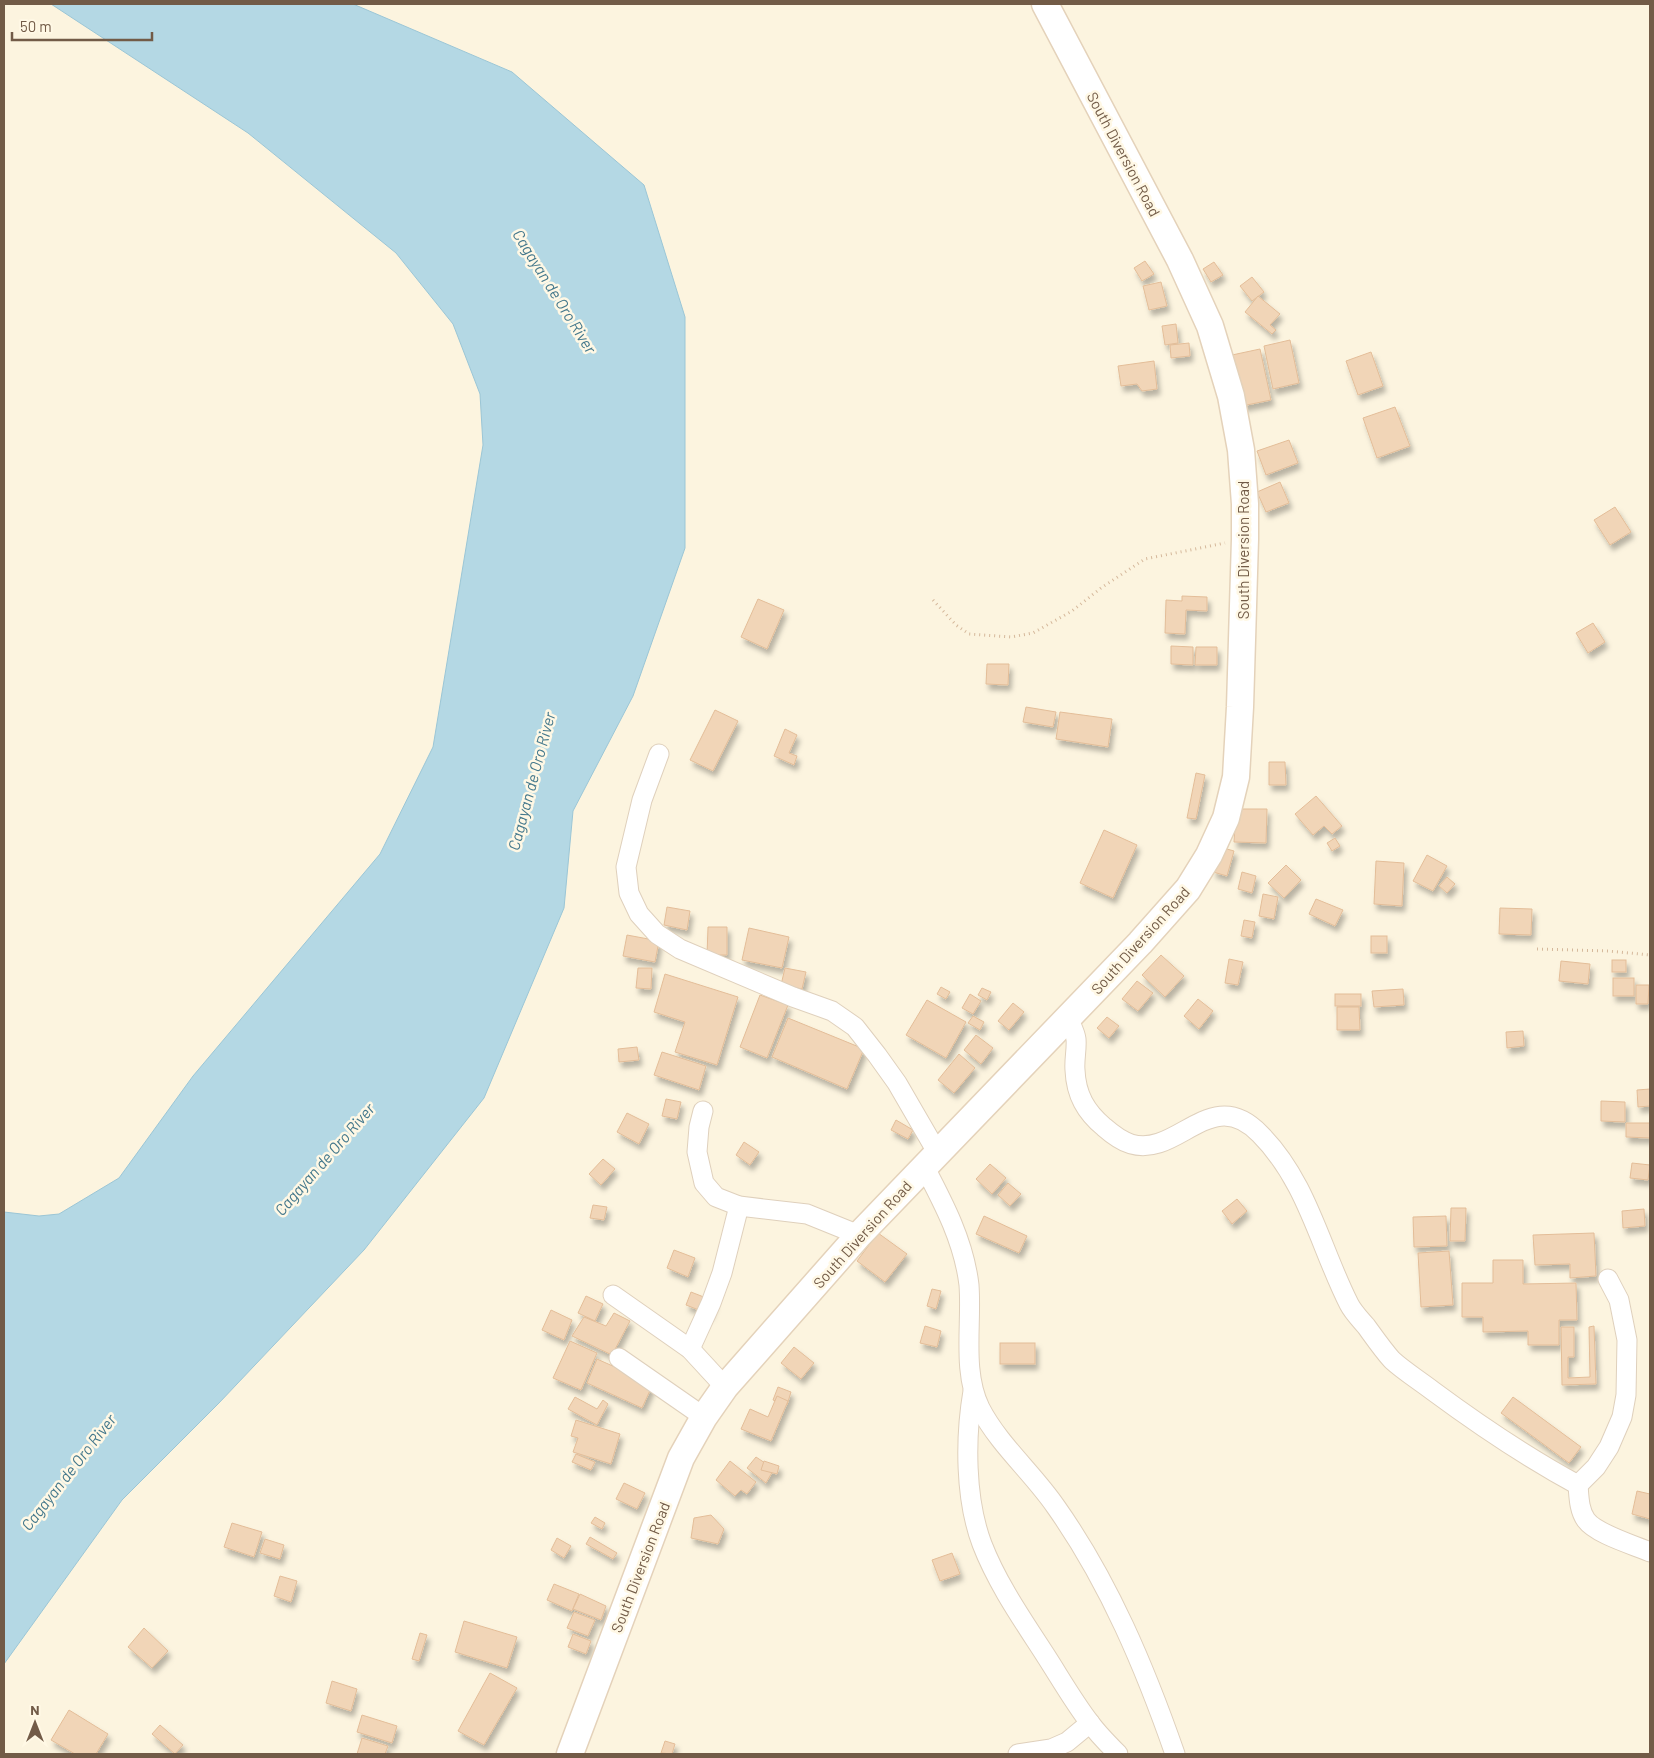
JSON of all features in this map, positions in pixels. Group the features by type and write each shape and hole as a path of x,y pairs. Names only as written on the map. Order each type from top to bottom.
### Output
{"main road":[{"name":"South Diversion Road","path":"570,1754 681,1458 704,1417 725,1387 859,1235 1140,944 1188,889 1209,856 1226,818 1236,777 1245,539 1245,504 1241,450 1231,396 1210,326 1180,260 1045,4"}],"street":[{"path":"659,754 642,800 626,867 629,893 640,914 657,934 680,949 793,997 832,1011 855,1027 897,1083 931,1159 942,1199 958,1236 966,1263 969,1286 970,1361 973,1390 969,1421 969,1471 972,1510 982,1544 997,1577 1090,1723 1118,1754"},
{"path":"1068,1017 1076,1037 1074,1070 1077,1088 1085,1108 1100,1124 1116,1137 1131,1144 1144,1145 1167,1141 1198,1122 1218,1116 1230,1117 1249,1124 1261,1134 1285,1163 1302,1195 1350,1305 1393,1360 1456,1408 1555,1473 1578,1485"},
{"path":"703,1111 697,1152 704,1183 716,1197 739,1206 807,1214 859,1235"},
{"path":"690,1348 711,1303 722,1273 739,1206"},
{"path":"1578,1485 1596,1467 1609,1447 1622,1417 1626,1395 1627,1340 1619,1300 1608,1279"},
{"path":"613,1294 690,1348 725,1387"},
{"path":"619,1358 704,1417"},
{"path":"973,1390 989,1424 1056,1506 1106,1591 1134,1646 1175,1754"},
{"path":"1578,1485 1580,1504 1586,1520 1596,1530 1650,1552"},
{"path":"1018,1754 1051,1749 1067,1742 1090,1723"}],"path":[{"path":"933,600 956,625 969,634 1011,636 1033,633 1072,611 1101,588 1145,559 1245,539"},
{"path":"1537,949 1608,950 1650,955"}],"water":[{"name":"Cagayan de Oro River","path":"51,4 353,4 512,72 644,185 685,317 685,548 633,696 573,811 564,908 484,1098 364,1250 219,1403 122,1500 4,1664 4,1212 39,1216 59,1214 119,1178 193,1076 380,854 433,747 483,445 480,394 453,324 396,253 248,133"}],"building":[{"path":"1145,261 1154,274 1142,281 1134,268"},
{"path":"1214,262 1223,275 1211,282 1203,269"},
{"path":"1252,277 1264,292 1252,301 1240,286"},
{"path":"1161,282 1167,306 1149,310 1143,286"},
{"path":"1258,296 1280,314 1270,325 1276,330 1272,334 1245,312"},
{"path":"1176,324 1178,343 1165,345 1162,326"},
{"path":"1290,340 1299,383 1273,389 1264,346"},
{"path":"1189,343 1190,356 1171,358 1170,345"},
{"path":"1260,349 1271,400 1242,406 1232,355"},
{"path":"1371,352 1383,386 1358,395 1346,361"},
{"path":"1154,361 1157,389 1142,391 1137,384 1121,386 1118,366"},
{"path":"1395,407 1410,446 1377,458 1363,418"},
{"path":"1289,440 1298,463 1266,475 1257,451"},
{"path":"1280,482 1289,503 1266,512 1257,492"},
{"path":"1615,507 1631,532 1610,545 1594,520"},
{"path":"1182,596 1207,597 1207,611 1186,610 1185,634 1165,633 1166,600 1182,601"},
{"path":"758,599 784,610 767,649 741,637"},
{"path":"1593,623 1605,642 1588,653 1576,633"},
{"path":"1171,646 1193,647 1193,665 1171,664"},
{"path":"1196,647 1217,647 1217,665 1195,665"},
{"path":"987,664 1009,664 1008,685 986,684"},
{"path":"1026,707 1056,712 1053,727 1023,722"},
{"path":"715,710 738,721 713,771 690,760"},
{"path":"1060,712 1112,719 1108,747 1056,739"},
{"path":"785,729 797,735 789,753 797,756 794,765 774,756"},
{"path":"1269,762 1285,762 1286,785 1269,785"},
{"path":"1196,773 1205,775 1196,819 1187,818"},
{"path":"1316,796 1342,826 1332,834 1324,826 1313,835 1295,814"},
{"path":"1236,809 1267,809 1266,843 1234,842"},
{"path":"1104,830 1137,845 1113,898 1080,883"},
{"path":"1335,838 1340,846 1332,851 1327,843"},
{"path":"1220,847 1234,851 1227,876 1213,872"},
{"path":"1427,855 1447,866 1433,891 1413,881"},
{"path":"1376,861 1404,863 1402,906 1374,904"},
{"path":"1286,865 1301,880 1284,898 1268,883"},
{"path":"1242,872 1256,876 1252,893 1238,889"},
{"path":"1447,877 1455,884 1447,893 1439,886"},
{"path":"1263,894 1278,897 1274,919 1259,916"},
{"path":"1316,899 1343,910 1335,926 1309,914"},
{"path":"667,907 690,911 687,930 664,925"},
{"path":"1500,908 1532,909 1531,935 1499,934"},
{"path":"1244,920 1255,922 1252,938 1241,936"},
{"path":"708,927 727,927 727,955 707,955"},
{"path":"749,928 789,937 782,968 742,960"},
{"path":"627,935 659,941 655,962 623,956"},
{"path":"1371,936 1387,936 1387,953 1371,953"},
{"path":"1161,955 1184,976 1165,997 1142,975"},
{"path":"1229,959 1243,962 1238,985 1225,983"},
{"path":"1612,960 1626,960 1626,972 1612,972"},
{"path":"1561,961 1590,964 1588,984 1559,981"},
{"path":"638,968 652,968 651,989 636,988"},
{"path":"785,968 806,972 802,989 781,985"},
{"path":"665,974 738,997 717,1065 675,1052 685,1022 654,1012"},
{"path":"1613,978 1634,978 1634,996 1613,996"},
{"path":"1137,981 1153,993 1138,1011 1122,999"},
{"path":"1636,985 1649,985 1648,1004 1636,1004"},
{"path":"941,987 950,992 946,999 937,994"},
{"path":"982,988 991,992 987,1000 978,995"},
{"path":"1403,989 1404,1005 1374,1007 1372,991"},
{"path":"970,994 981,1001 973,1014 962,1008"},
{"path":"1335,994 1361,994 1361,1006 1335,1006"},
{"path":"760,995 788,1005 767,1058 740,1047"},
{"path":"1198,999 1213,1011 1199,1029 1184,1016"},
{"path":"927,1000 966,1022 946,1058 906,1035"},
{"path":"1013,1003 1024,1012 1009,1030 998,1021"},
{"path":"1337,1007 1359,1007 1360,1030 1337,1030"},
{"path":"973,1016 984,1022 980,1030 968,1023"},
{"path":"1107,1017 1119,1026 1109,1038 1097,1028"},
{"path":"788,1018 864,1049 847,1089 772,1057"},
{"path":"1523,1031 1524,1046 1507,1048 1506,1032"},
{"path":"976,1035 993,1048 981,1064 964,1050"},
{"path":"637,1047 639,1060 619,1062 618,1049"},
{"path":"662,1052 706,1066 699,1090 654,1075"},
{"path":"959,1054 975,1068 954,1093 938,1080"},
{"path":"1650,1089 1650,1106 1638,1107 1637,1090"},
{"path":"666,1099 681,1102 677,1119 662,1116"},
{"path":"1601,1101 1625,1102 1625,1122 1601,1121"},
{"path":"627,1113 649,1124 639,1144 617,1132"},
{"path":"896,1120 913,1130 908,1139 891,1130"},
{"path":"1626,1123 1650,1123 1650,1138 1626,1137"},
{"path":"744,1142 759,1152 750,1165 736,1155"},
{"path":"603,1159 615,1169 601,1185 589,1174"},
{"path":"1632,1163 1650,1165 1648,1180 1630,1178"},
{"path":"990,1164 1006,1178 992,1194 976,1179"},
{"path":"1008,1183 1021,1194 1010,1206 998,1195"},
{"path":"1237,1199 1247,1211 1232,1224 1222,1211"},
{"path":"593,1205 607,1207 604,1220 590,1218"},
{"path":"1451,1208 1466,1208 1465,1241 1450,1241"},
{"path":"1644,1209 1645,1226 1623,1228 1622,1211"},
{"path":"984,1216 1027,1236 1019,1253 976,1234"},
{"path":"1446,1216 1447,1246 1414,1247 1413,1217"},
{"path":"878,1233 907,1254 885,1282 857,1261"},
{"path":"1594,1233 1596,1276 1570,1278 1570,1264 1535,1265 1533,1235"},
{"path":"674,1250 695,1258 688,1277 667,1268"},
{"path":"1449,1251 1453,1305 1421,1307 1418,1253"},
{"path":"1493,1260 1523,1260 1523,1284 1576,1283 1577,1320 1559,1320 1559,1345 1528,1345 1528,1331 1483,1332 1483,1317 1462,1317 1462,1283 1493,1283"},
{"path":"932,1289 941,1291 936,1309 927,1306"},
{"path":"691,1292 714,1301 709,1314 686,1305"},
{"path":"586,1296 603,1304 595,1321 578,1313"},
{"path":"551,1310 572,1320 564,1340 542,1330"},
{"path":"614,1313 630,1321 612,1355 572,1336 584,1317 606,1326"},
{"path":"925,1326 941,1331 937,1347 920,1343"},
{"path":"1594,1326 1596,1384 1562,1385 1561,1327 1574,1327 1574,1357 1568,1357 1568,1378 1590,1377 1589,1327"},
{"path":"570,1341 597,1353 581,1390 553,1378"},
{"path":"1000,1343 1035,1343 1035,1364 1000,1364"},
{"path":"794,1347 814,1363 801,1379 781,1363"},
{"path":"597,1359 653,1384 642,1408 587,1383"},
{"path":"778,1387 791,1392 787,1405 773,1400"},
{"path":"777,1396 788,1401 771,1441 741,1429 750,1409 768,1417"},
{"path":"575,1397 597,1409 603,1400 608,1404 597,1425 568,1409"},
{"path":"1513,1397 1581,1447 1569,1463 1501,1413"},
{"path":"576,1420 620,1434 611,1464 573,1452 578,1438 571,1436"},
{"path":"576,1454 595,1462 591,1470 572,1462"},
{"path":"756,1457 774,1469 766,1483 747,1468"},
{"path":"730,1461 756,1482 747,1494 741,1490 735,1496 716,1480"},
{"path":"764,1461 779,1466 777,1474 761,1470"},
{"path":"624,1483 645,1493 637,1509 616,1499"},
{"path":"1637,1491 1650,1494 1650,1519 1632,1514"},
{"path":"711,1515 724,1529 718,1544 691,1538 694,1518"},
{"path":"595,1517 605,1523 602,1529 591,1523"},
{"path":"232,1523 262,1532 254,1557 224,1547"},
{"path":"590,1537 617,1553 613,1559 586,1544"},
{"path":"557,1538 571,1546 564,1558 551,1550"},
{"path":"265,1539 284,1545 280,1559 260,1553"},
{"path":"952,1553 960,1574 940,1581 932,1560"},
{"path":"280,1576 297,1581 291,1602 274,1596"},
{"path":"554,1584 579,1594 572,1611 547,1600"},
{"path":"580,1594 606,1606 601,1620 573,1609"},
{"path":"574,1612 595,1620 588,1636 567,1628"},
{"path":"464,1621 517,1637 507,1668 455,1652"},
{"path":"144,1628 168,1651 152,1668 128,1647"},
{"path":"420,1633 427,1635 419,1661 412,1659"},
{"path":"573,1634 591,1641 586,1654 568,1647"},
{"path":"490,1673 517,1688 484,1745 458,1731"},
{"path":"332,1681 357,1689 351,1711 326,1703"},
{"path":"69,1710 108,1734 96,1754 75,1754 51,1740"},
{"path":"362,1715 397,1726 392,1743 357,1732"},
{"path":"160,1725 183,1745 175,1754 152,1734"},
{"path":"362,1738 388,1746 385,1754 357,1754"},
{"path":"665,1741 675,1744 672,1754 661,1753"}]}
